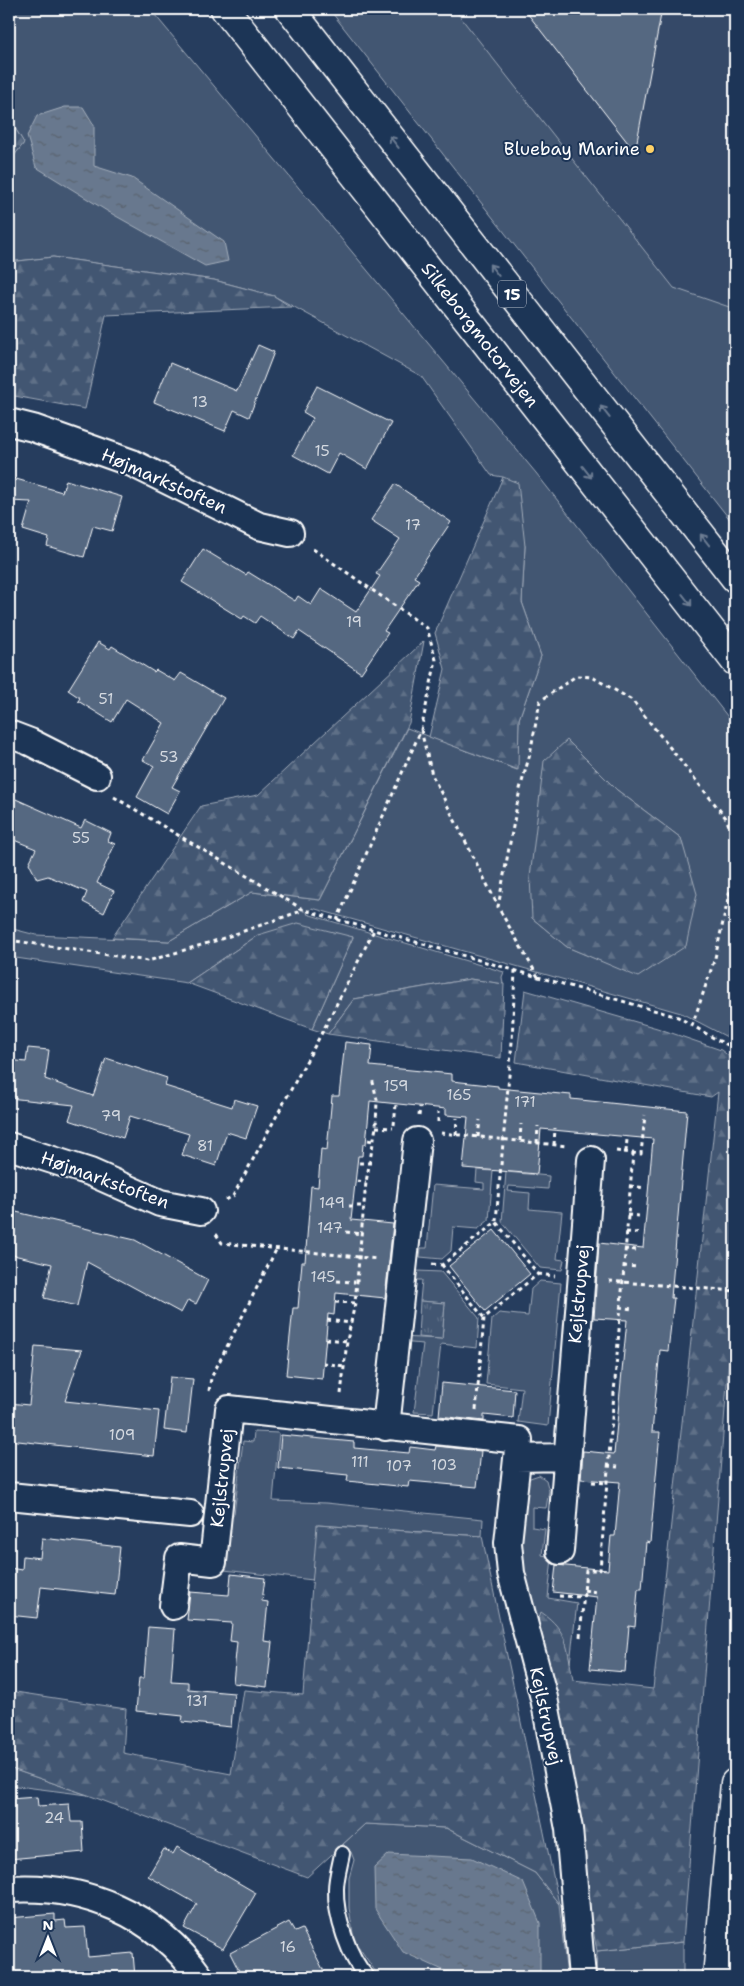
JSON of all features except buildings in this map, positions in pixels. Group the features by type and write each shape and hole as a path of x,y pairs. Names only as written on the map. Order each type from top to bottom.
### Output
{"main road":[{"path":"205,9 439,281"},
{"name":"Silkeborgmotorvejen","path":"225,9 735,661"},
{"name":"15","path":"290,9 735,578"},
{"path":"717,1977 735,1783"}],"street":[{"name":"Højmarkstoften","path":"9,422 33,428 132,463 259,526 290,533"},
{"path":"9,734 30,742 98,776"},
{"path":"386,1427 419,1134"},
{"name":"Højmarkstoften","path":"9,1146 90,1172 160,1203 201,1211"},
{"name":"Kejlstrupvej","path":"560,1551 580,1278 600,1155"},
{"name":"Kejlstrupvej","path":"173,1606 179,1558 213,1562 229,1409 519,1440 508,1543 511,1573 544,1698 569,1829 582,1977"},
{"path":"517,1458 567,1457"},
{"path":"9,1496 190,1514"},
{"path":"9,1889 35,1887 83,1894 133,1914 169,1940 200,1977"}],"lane":[{"path":"342,1854 336,1889 338,1918 359,1968 367,1977"}],"path":[{"path":"290,533 427,628 436,660 421,730 337,920"},
{"path":"498,907 520,789 530,754 540,701 576,676 592,677 632,700 726,818 735,841"},
{"path":"421,730 432,775 498,907 539,978"},
{"path":"98,776 105,791 304,910 678,1017 735,1048"},
{"path":"692,1026 715,958 735,868"},
{"path":"9,940 148,961 218,940 304,910"},
{"path":"374,930 321,1036 233,1196 201,1211 222,1243 276,1250 442,1265 496,1222"},
{"path":"515,970 513,1024 496,1222 538,1274"},
{"path":"338,1421 347,1342 355,1303 355,1282 366,1182 371,1164 376,1127 377,1100 372,1078"},
{"path":"394,1128 396,1105"},
{"path":"600,1155 626,1152 641,1154 644,1115"},
{"path":"456,1135 457,1118"},
{"path":"478,1137 480,1120"},
{"path":"520,1141 521,1124"},
{"path":"537,1143 538,1126"},
{"path":"376,1127 394,1128 419,1134 456,1135 569,1146"},
{"path":"554,1145 555,1128"},
{"path":"626,1152 628,1139"},
{"path":"368,1140 374,1141"},
{"path":"580,1637 586,1570 600,1570 619,1307 633,1153"},
{"path":"359,1162 371,1164"},
{"path":"357,1181 366,1182"},
{"path":"630,1186 645,1188"},
{"path":"349,1206 364,1206"},
{"path":"628,1215 640,1216"},
{"path":"346,1232 361,1234"},
{"path":"626,1232 638,1232"},
{"path":"624,1249 637,1250"},
{"path":"208,1398 211,1378 276,1250"},
{"path":"442,1265 484,1318 474,1436"},
{"path":"623,1266 637,1267"},
{"path":"484,1318 538,1274 735,1291"},
{"path":"337,1281 355,1282"},
{"path":"335,1302 355,1303"},
{"path":"619,1307 632,1309"},
{"path":"327,1320 351,1323"},
{"path":"326,1339 347,1342"},
{"path":"323,1363 344,1366"},
{"path":"607,1466 618,1467"},
{"path":"584,1590 596,1592"},
{"path":"559,1596 583,1598"}],"shaded area":[{"name":"Bluebay Marine","path":"454,9 735,9 735,309 674,288"}],"green space":[{"path":"9,9 150,9 536,473 735,726 735,983 729,1038 681,1013 312,908 307,914 504,972 502,977 503,984 470,979 354,999 328,1034 312,1029 353,937 258,935 187,983 9,957 9,928 36,935 169,941 252,892 320,900 407,728 517,770 519,719 541,656 522,602 525,546 503,477 491,475 421,376 274,296 214,280 53,257 9,262 9,162 24,143 9,118","holes":["567,740 617,790 681,838 638,976 567,947 532,918"]},
{"path":"329,9 454,9 674,288 735,309 735,526"},
{"path":"9,118 24,143 9,162"},
{"path":"53,257 214,280 274,296 291,307 106,315 85,409 9,395 9,262"},
{"path":"503,477 518,483 525,546 522,602 541,656 519,719 518,770 429,737 445,669 435,633"},
{"path":"424,641 409,723 320,900 252,892 169,941 112,938 201,806 258,795"},
{"path":"567,740 617,790 681,838 697,894 686,946 638,977 567,947 532,918 530,877 544,761"},
{"path":"298,923 353,937 312,1029 187,983 258,935"},
{"path":"470,979 504,984 501,1058 328,1034 354,999"},
{"path":"525,990 657,1028 721,1050 735,1061 735,1282 683,1942 597,1951 536,1627 541,1612 557,1626 568,1650 573,1680 653,1689 718,1092 711,1097 516,1062"},
{"path":"477,1170 493,1171 489,1220 478,1229 453,1227 451,1251 442,1259 420,1257 421,1248 427,1248 433,1185 484,1189 484,1183 476,1182"},
{"path":"506,1172 549,1176 548,1189 509,1186 508,1191 530,1193 529,1209 562,1212 557,1259 564,1260 562,1270 540,1268 502,1222"},
{"path":"417,1271 441,1272 479,1318 477,1348 441,1344 433,1413 414,1412 423,1344 400,1342 400,1337 442,1339 445,1303 420,1301 422,1280 416,1280"},
{"path":"540,1281 561,1283 548,1426 518,1422 522,1388 486,1384 492,1319 499,1313 528,1316 531,1289"},
{"path":"420,1301 445,1303 442,1339 418,1337"},
{"path":"254,1432 279,1433 273,1501 326,1503 483,1519 482,1536 318,1525 313,1580 224,1570 230,1521 234,1514 243,1441 253,1442"},
{"path":"539,1475 546,1480 549,1491 546,1508 532,1507 532,1527 545,1529 542,1555 552,1557 548,1598 577,1603 570,1663 565,1641 536,1627 516,1554 524,1490 530,1478"},
{"path":"317,1525 482,1536 559,1904 535,1873 446,1828 365,1824 307,1877 88,1795 9,1768 9,1691 126,1709 123,1753 231,1774 244,1690 303,1695"},
{"path":"9,1768 88,1795 9,1785"},
{"path":"365,1824 446,1828 535,1873 559,1904 567,1977 379,1977 354,1940 349,1908 349,1878 354,1860 351,1852 343,1844"},
{"path":"683,1942 683,1977 596,1977 597,1951"}],"water":[{"path":"65,107 83,107 94,125 94,166 132,178 224,242 228,261 205,266 107,211 36,167 27,136 37,116"},
{"path":"389,1854 472,1858 523,1882 540,1923 540,1977 468,1977 445,1971 403,1952 375,1909 374,1868"}],"place":[{"name":"Bluebay Marine","path":"650,149"}]}
